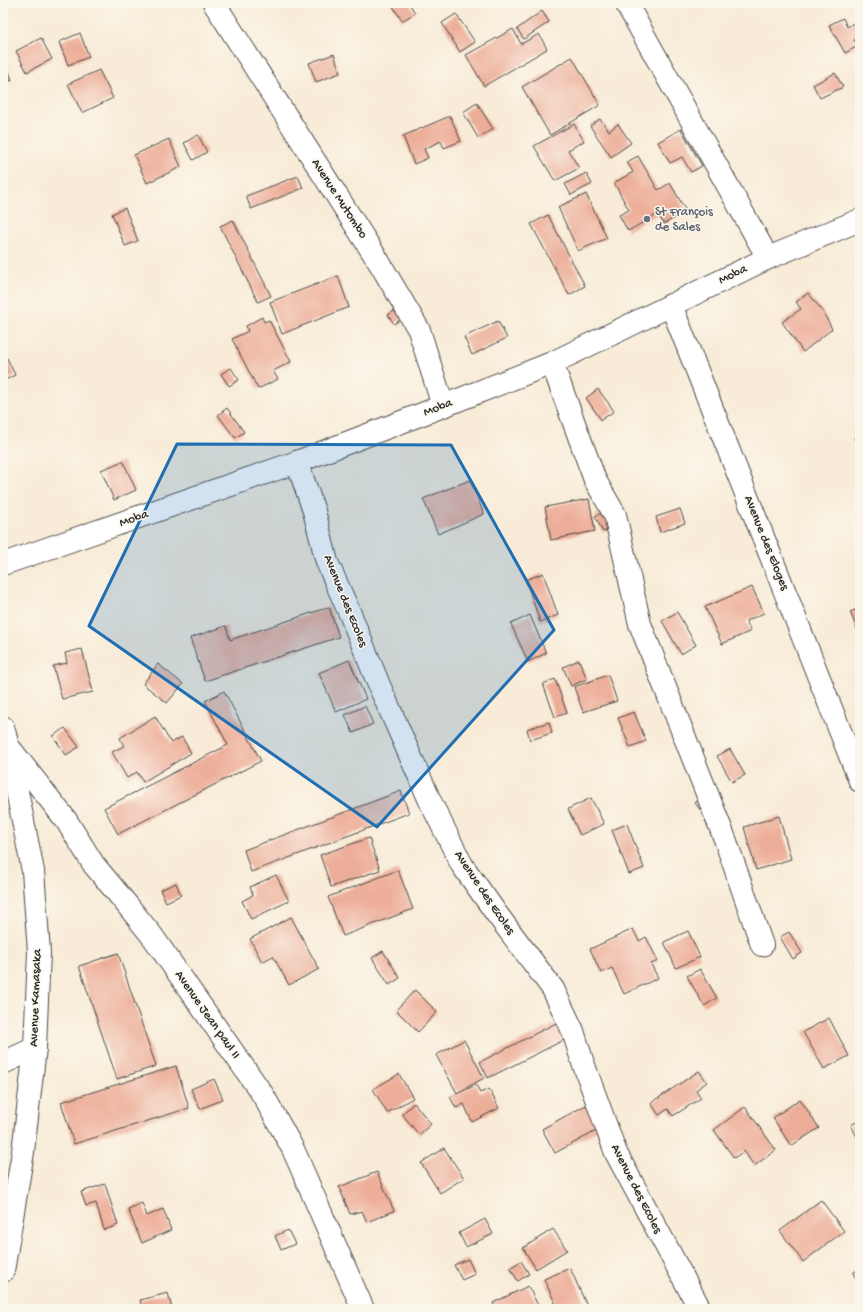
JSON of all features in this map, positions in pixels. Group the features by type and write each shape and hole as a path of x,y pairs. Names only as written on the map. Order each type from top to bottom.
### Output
{"street":[{"name":"Avenue Mutombo","path":"214,3 375,255 419,330 443,406"},
{"path":"626,3 768,258"},
{"name":"Moba","path":"3,564 297,462 552,363 768,258 860,220"},
{"name":"Avenue des Eloges","path":"671,305 860,781"},
{"path":"552,363 595,480 615,515 640,624 725,839 762,945"},
{"name":"Avenue des Ecoles","path":"297,462 314,511 327,562 431,803 462,865 553,989 573,1031 616,1153 700,1309"},
{"name":"Avenue Kamasaka","path":"3,1268 24,1152 35,1048 39,952 33,871 6,737"},
{"name":"Avenue Jean paul II","path":"6,737 66,820 94,866 124,900 153,937 263,1095 294,1149 363,1309"},
{"path":"3,1063 35,1048"}],"highlighted area":[{"path":"177,444 451,445 554,630 377,827 89,626"}],"building":[{"path":"391,3 409,3 415,13 402,21"},
{"path":"542,11 549,22 524,39 517,29"},
{"path":"456,14 475,42 460,52 442,23"},
{"path":"843,18 847,27 854,23 860,35 854,40 858,46 845,53 829,25"},
{"path":"513,29 521,44 539,34 547,49 484,86 466,55"},
{"path":"80,33 89,57 68,65 59,42"},
{"path":"41,38 52,59 27,72 16,51"},
{"path":"334,54 340,73 316,82 309,63"},
{"path":"572,57 600,105 550,135 522,87"},
{"path":"7,67 12,80 3,84 3,69"},
{"path":"99,70 113,98 82,113 68,84"},
{"path":"835,73 843,87 820,98 813,85"},
{"path":"477,103 493,129 478,138 463,112"},
{"path":"450,116 461,141 444,148 441,141 424,149 428,158 414,164 403,136"},
{"path":"600,119 609,131 618,124 631,143 611,157 590,126"},
{"path":"574,124 584,141 568,150 579,168 555,181 534,146"},
{"path":"681,129 702,166 691,172 682,157 670,163 658,142"},
{"path":"198,135 207,152 193,160 184,143"},
{"path":"169,139 181,167 147,183 134,155"},
{"path":"638,156 658,190 670,183 686,211 664,224 658,214 628,231 619,215 629,210 614,183 633,172 627,162"},
{"path":"586,173 592,184 571,195 565,184"},
{"path":"298,176 303,188 251,209 246,196"},
{"path":"586,194 607,238 578,251 558,207"},
{"path":"125,208 138,241 125,246 112,214"},
{"path":"548,215 585,286 569,295 531,224"},
{"path":"233,220 271,296 258,302 220,226"},
{"path":"338,276 349,307 282,334 270,302"},
{"path":"808,293 822,310 832,329 803,352 782,322 801,309 796,302"},
{"path":"397,309 403,318 394,324 388,315"},
{"path":"262,317 264,322 269,320 291,362 273,371 278,379 258,389 232,339 248,331 246,326"},
{"path":"498,321 507,338 472,355 464,337"},
{"path":"7,358 15,375 3,381 3,360"},
{"path":"231,368 239,380 229,386 221,374"},
{"path":"598,389 614,411 601,420 586,398"},
{"path":"227,408 244,432 235,438 218,415"},
{"path":"860,435 860,452 854,438"},
{"path":"123,461 136,490 114,500 101,470"},
{"path":"470,480 484,514 438,534 423,499"},
{"path":"589,499 595,531 551,540 545,507"},
{"path":"680,509 685,523 660,532 656,517"},
{"path":"609,510 616,527 603,532 595,516"},
{"path":"543,573 558,615 540,622 526,580"},
{"path":"752,587 764,613 746,621 751,631 722,644 705,607"},
{"path":"329,607 339,637 205,681 190,638 226,626 230,640"},
{"path":"860,608 860,636 850,612"},
{"path":"677,612 696,645 681,654 662,621"},
{"path":"530,615 546,653 528,662 511,624"},
{"path":"82,649 93,692 62,699 53,666 67,663 65,653"},
{"path":"349,660 366,699 336,712 319,673"},
{"path":"579,660 587,679 571,686 563,667"},
{"path":"158,664 183,684 167,703 143,684"},
{"path":"608,675 617,701 583,712 574,687"},
{"path":"555,679 567,713 555,717 543,684"},
{"path":"224,691 261,761 118,834 104,808 228,745 205,701"},
{"path":"365,706 373,724 353,733 345,715"},
{"path":"634,712 646,741 630,747 618,718"},
{"path":"155,716 171,743 182,737 191,753 143,782 137,772 127,778 112,752 124,746 120,738"},
{"path":"549,722 552,733 530,740 527,729"},
{"path":"65,728 79,747 66,755 53,736"},
{"path":"730,749 745,775 732,782 717,756"},
{"path":"401,791 409,813 251,872 244,850"},
{"path":"704,795 711,805 702,812 695,803"},
{"path":"591,798 604,824 580,835 568,809"},
{"path":"779,816 791,859 756,870 744,827"},
{"path":"627,824 644,868 629,874 612,830"},
{"path":"369,838 380,870 331,887 320,855"},
{"path":"398,870 413,909 343,936 328,897"},
{"path":"276,875 289,901 251,919 242,901 253,895 250,887"},
{"path":"176,883 181,895 166,902 160,890"},
{"path":"291,917 319,969 289,985 273,956 262,962 250,939"},
{"path":"633,929 639,941 646,937 658,961 651,964 658,978 624,994 612,968 601,973 590,949"},
{"path":"688,931 700,957 676,968 664,942"},
{"path":"789,932 802,953 793,959 780,937"},
{"path":"383,951 400,978 389,985 372,958"},
{"path":"118,953 156,1066 117,1079 79,966"},
{"path":"700,969 717,998 704,1006 687,976"},
{"path":"415,990 437,1012 418,1032 396,1010"},
{"path":"829,1018 849,1056 824,1069 803,1032"},
{"path":"562,1020 570,1037 488,1078 480,1062"},
{"path":"464,1040 484,1078 457,1093 436,1055"},
{"path":"176,1066 189,1108 74,1144 61,1102"},
{"path":"699,1071 707,1082 696,1090 701,1098 673,1116 668,1109 659,1115 651,1103"},
{"path":"399,1074 413,1098 387,1113 373,1089"},
{"path":"214,1079 223,1099 200,1109 191,1089"},
{"path":"476,1085 480,1093 489,1089 499,1108 472,1122 464,1104 456,1108 450,1097"},
{"path":"800,1099 819,1128 791,1146 773,1118"},
{"path":"414,1103 431,1124 419,1135 402,1114"},
{"path":"586,1105 600,1129 555,1153 542,1129"},
{"path":"745,1107 776,1150 754,1166 744,1151 734,1158 714,1130"},
{"path":"860,1120 860,1143 851,1125"},
{"path":"444,1148 464,1178 440,1193 421,1163"},
{"path":"377,1172 394,1211 367,1222 362,1211 350,1214 339,1187"},
{"path":"105,1184 118,1225 104,1230 96,1203 86,1206 81,1192"},
{"path":"821,1200 844,1231 803,1262 780,1231"},
{"path":"142,1203 147,1216 163,1209 171,1230 142,1243 128,1209"},
{"path":"485,1219 493,1234 466,1247 459,1233"},
{"path":"553,1229 567,1250 536,1269 523,1248"},
{"path":"288,1230 295,1244 281,1250 275,1236"},
{"path":"468,1259 475,1274 462,1280 454,1265"},
{"path":"521,1261 529,1274 518,1281 510,1268"},
{"path":"570,1268 587,1306 580,1309 558,1309 544,1279"},
{"path":"860,1268 860,1285 853,1273"},
{"path":"528,1286 540,1309 496,1309 493,1303"},
{"path":"168,1293 172,1309 142,1309 140,1300"}],"place":[{"name":"St François de Sales","path":"647,219"}]}
